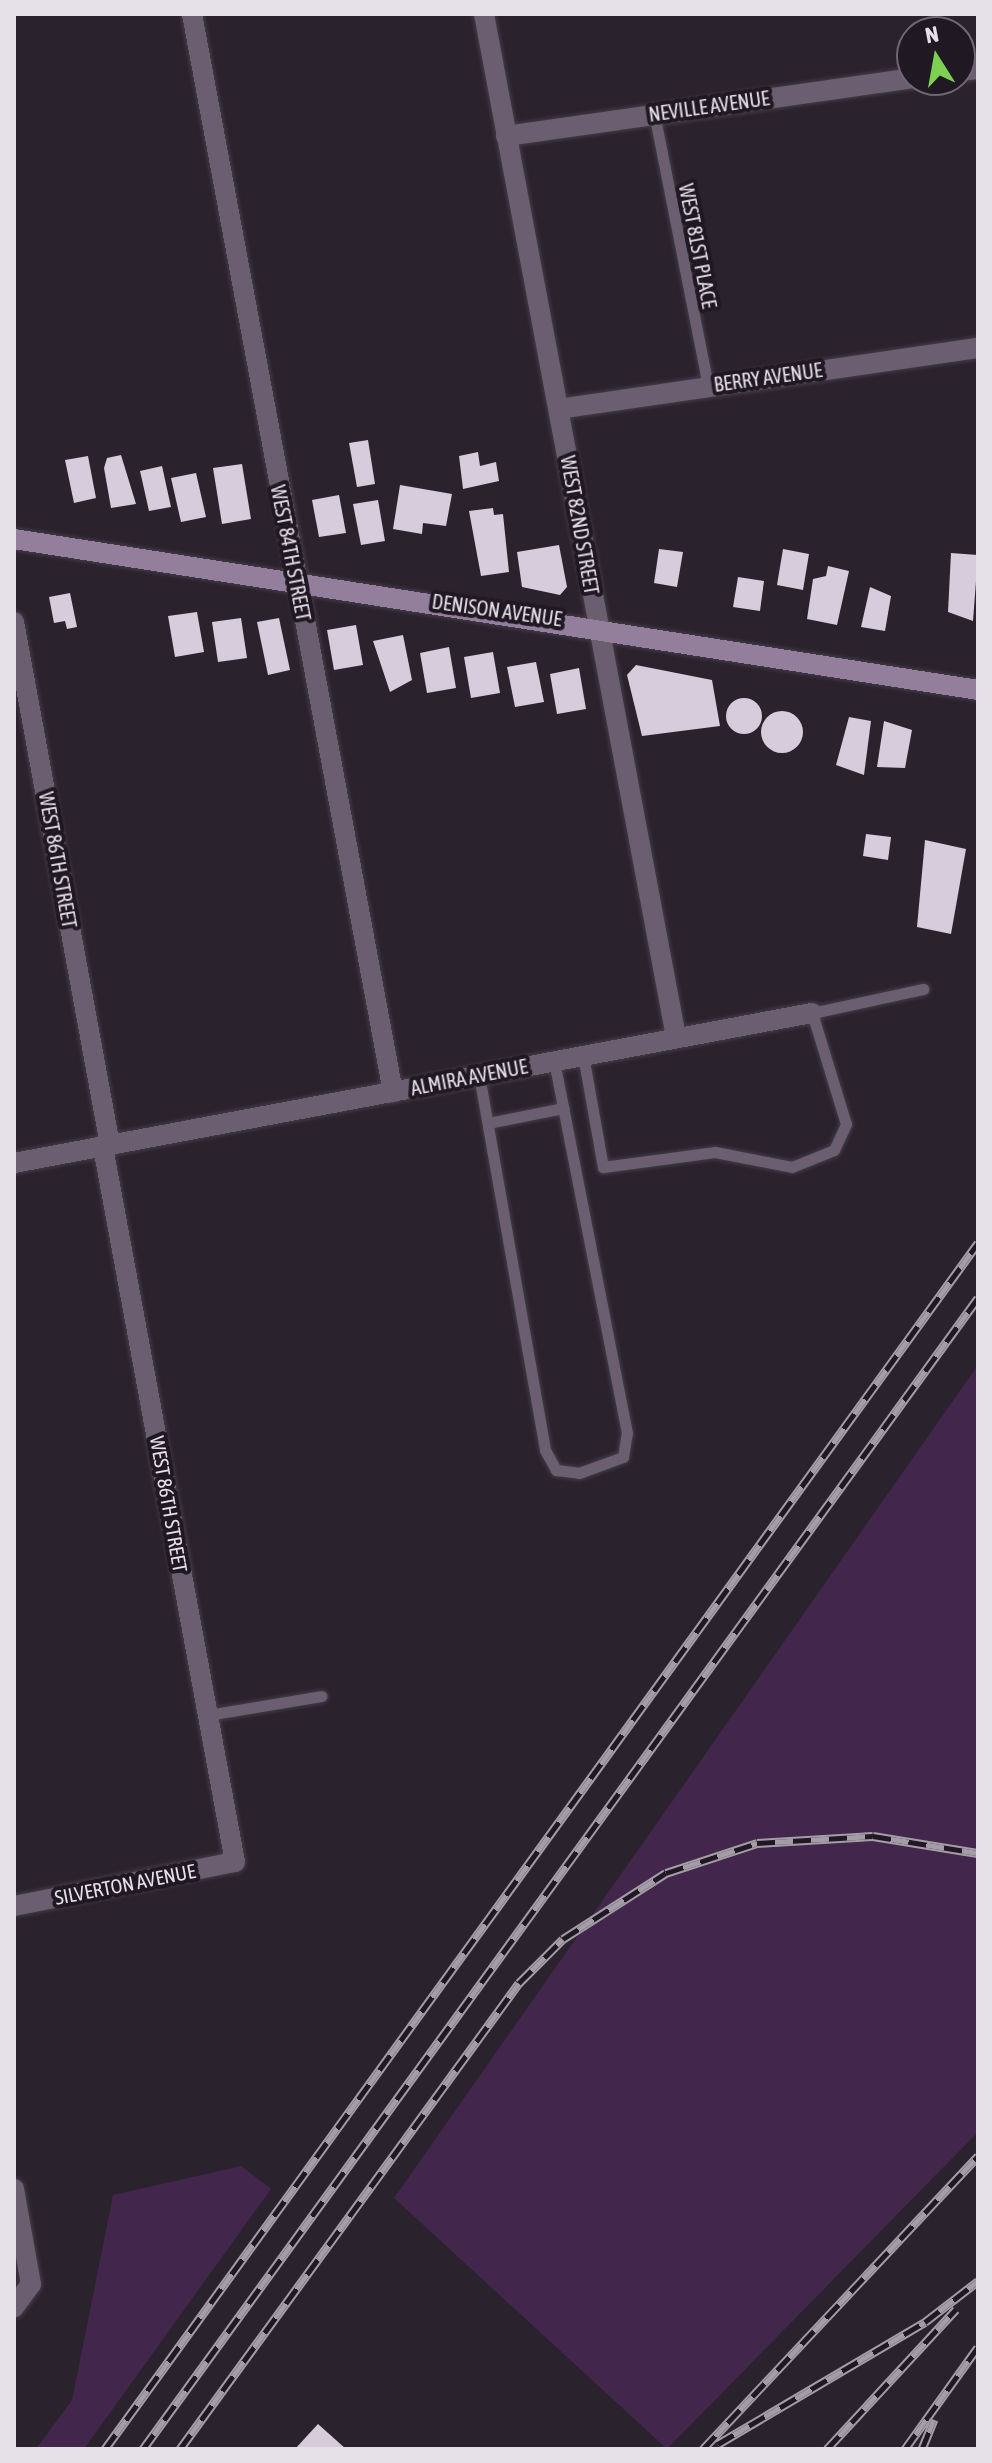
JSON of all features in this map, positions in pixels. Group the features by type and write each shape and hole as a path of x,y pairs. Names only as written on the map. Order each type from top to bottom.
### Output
{"main road":[{"name":"DENISON AVENUE","path":"14,539 598,625 978,690"}],"street":[{"name":"WEST 84TH STREET","path":"192,14 393,1092"},
{"name":"WEST 82ND STREET","path":"484,14 676,1037"},
{"name":"NEVILLE AVENUE","path":"506,136 896,80"},
{"name":"BERRY AVENUE","path":"559,409 978,348"},
{"name":"WEST 86TH STREET","path":"14,622 235,1862"},
{"name":"ALMIRA AVENUE","path":"14,1163 812,1013"},
{"name":"SILVERTON AVENUE","path":"14,1906 235,1862"},
{"path":"14,2189 31,2284 14,2307"}],"lane":[{"name":"WEST 81ST PLACE","path":"654,113 708,385"},
{"name":"ALMIRA AVENUE","path":"812,1013 923,989"},
{"path":"583,1055 603,1167 715,1152 792,1167 834,1150 846,1124 812,1013"},
{"path":"479,1075 545,1450 556,1470 593,1470 623,1457 627,1433 554,1061"},
{"path":"488,1123 564,1108"},
{"path":"208,1715 321,1696"}],"shaded area":[{"path":"978,1365 978,2132 667,2449 394,2198"},
{"path":"241,2166 271,2189 84,2449 36,2449 72,2400 113,2195"}],"building":[{"path":"368,440 375,484 357,487 349,443"},
{"path":"478,452 480,466 496,462 499,481 463,489 459,456"},
{"path":"121,455 136,504 111,508 104,468 107,458"},
{"path":"88,456 96,498 74,503 65,460"},
{"path":"242,464 251,519 222,524 213,468"},
{"path":"162,466 171,507 149,511 140,471"},
{"path":"196,473 206,517 181,522 171,478"},
{"path":"400,485 452,494 446,526 423,523 422,534 393,529"},
{"path":"339,495 346,533 319,537 312,500"},
{"path":"378,500 385,541 361,545 353,504"},
{"path":"493,508 494,515 503,514 509,572 481,576 469,511"},
{"path":"559,545 567,587 560,595 522,587 517,552"},
{"path":"659,549 683,552 677,587 654,583"},
{"path":"783,549 809,554 803,590 777,585"},
{"path":"951,553 978,555 973,621 948,612"},
{"path":"828,566 849,571 837,625 807,619 813,579 826,576"},
{"path":"738,577 764,581 760,611 733,607"},
{"path":"870,587 891,596 885,631 861,627"},
{"path":"70,593 77,627 67,629 65,621 54,623 49,597"},
{"path":"197,612 204,652 175,657 168,616"},
{"path":"241,618 247,658 218,662 212,622"},
{"path":"279,618 290,670 268,675 257,622"},
{"path":"356,625 363,665 334,670 327,630"},
{"path":"403,635 412,680 390,692 373,641"},
{"path":"449,647 456,688 427,693 420,653"},
{"path":"493,652 500,693 471,698 464,657"},
{"path":"536,662 544,702 515,707 507,667"},
{"path":"636,665 712,680 720,726 642,736 627,675"},
{"path":"579,668 586,709 557,714 550,674"},
{"path":"744,698 756,704 762,716 756,728 744,734 732,728 726,716 732,704"},
{"path":"782,711 797,717 803,732 797,747 782,753 767,747 761,732 767,717"},
{"path":"849,717 871,721 864,775 836,765"},
{"path":"884,721 912,730 905,768 877,767"},
{"path":"866,834 891,837 888,860 863,856"},
{"path":"925,840 966,849 951,934 917,927"},
{"path":"318,2424 346,2449 295,2449"}],"railway":[{"path":"105,2449 978,1243"},
{"path":"143,2449 978,1298"},
{"path":"180,2449 519,1983 563,1939 666,1873 757,1843 873,1836 978,1853"},
{"path":"703,2449 978,2156"},
{"path":"718,2444 925,2322 978,2281"},
{"path":"827,2449 956,2309"},
{"path":"905,2449 978,2347"},
{"path":"922,2449 934,2419"}]}
